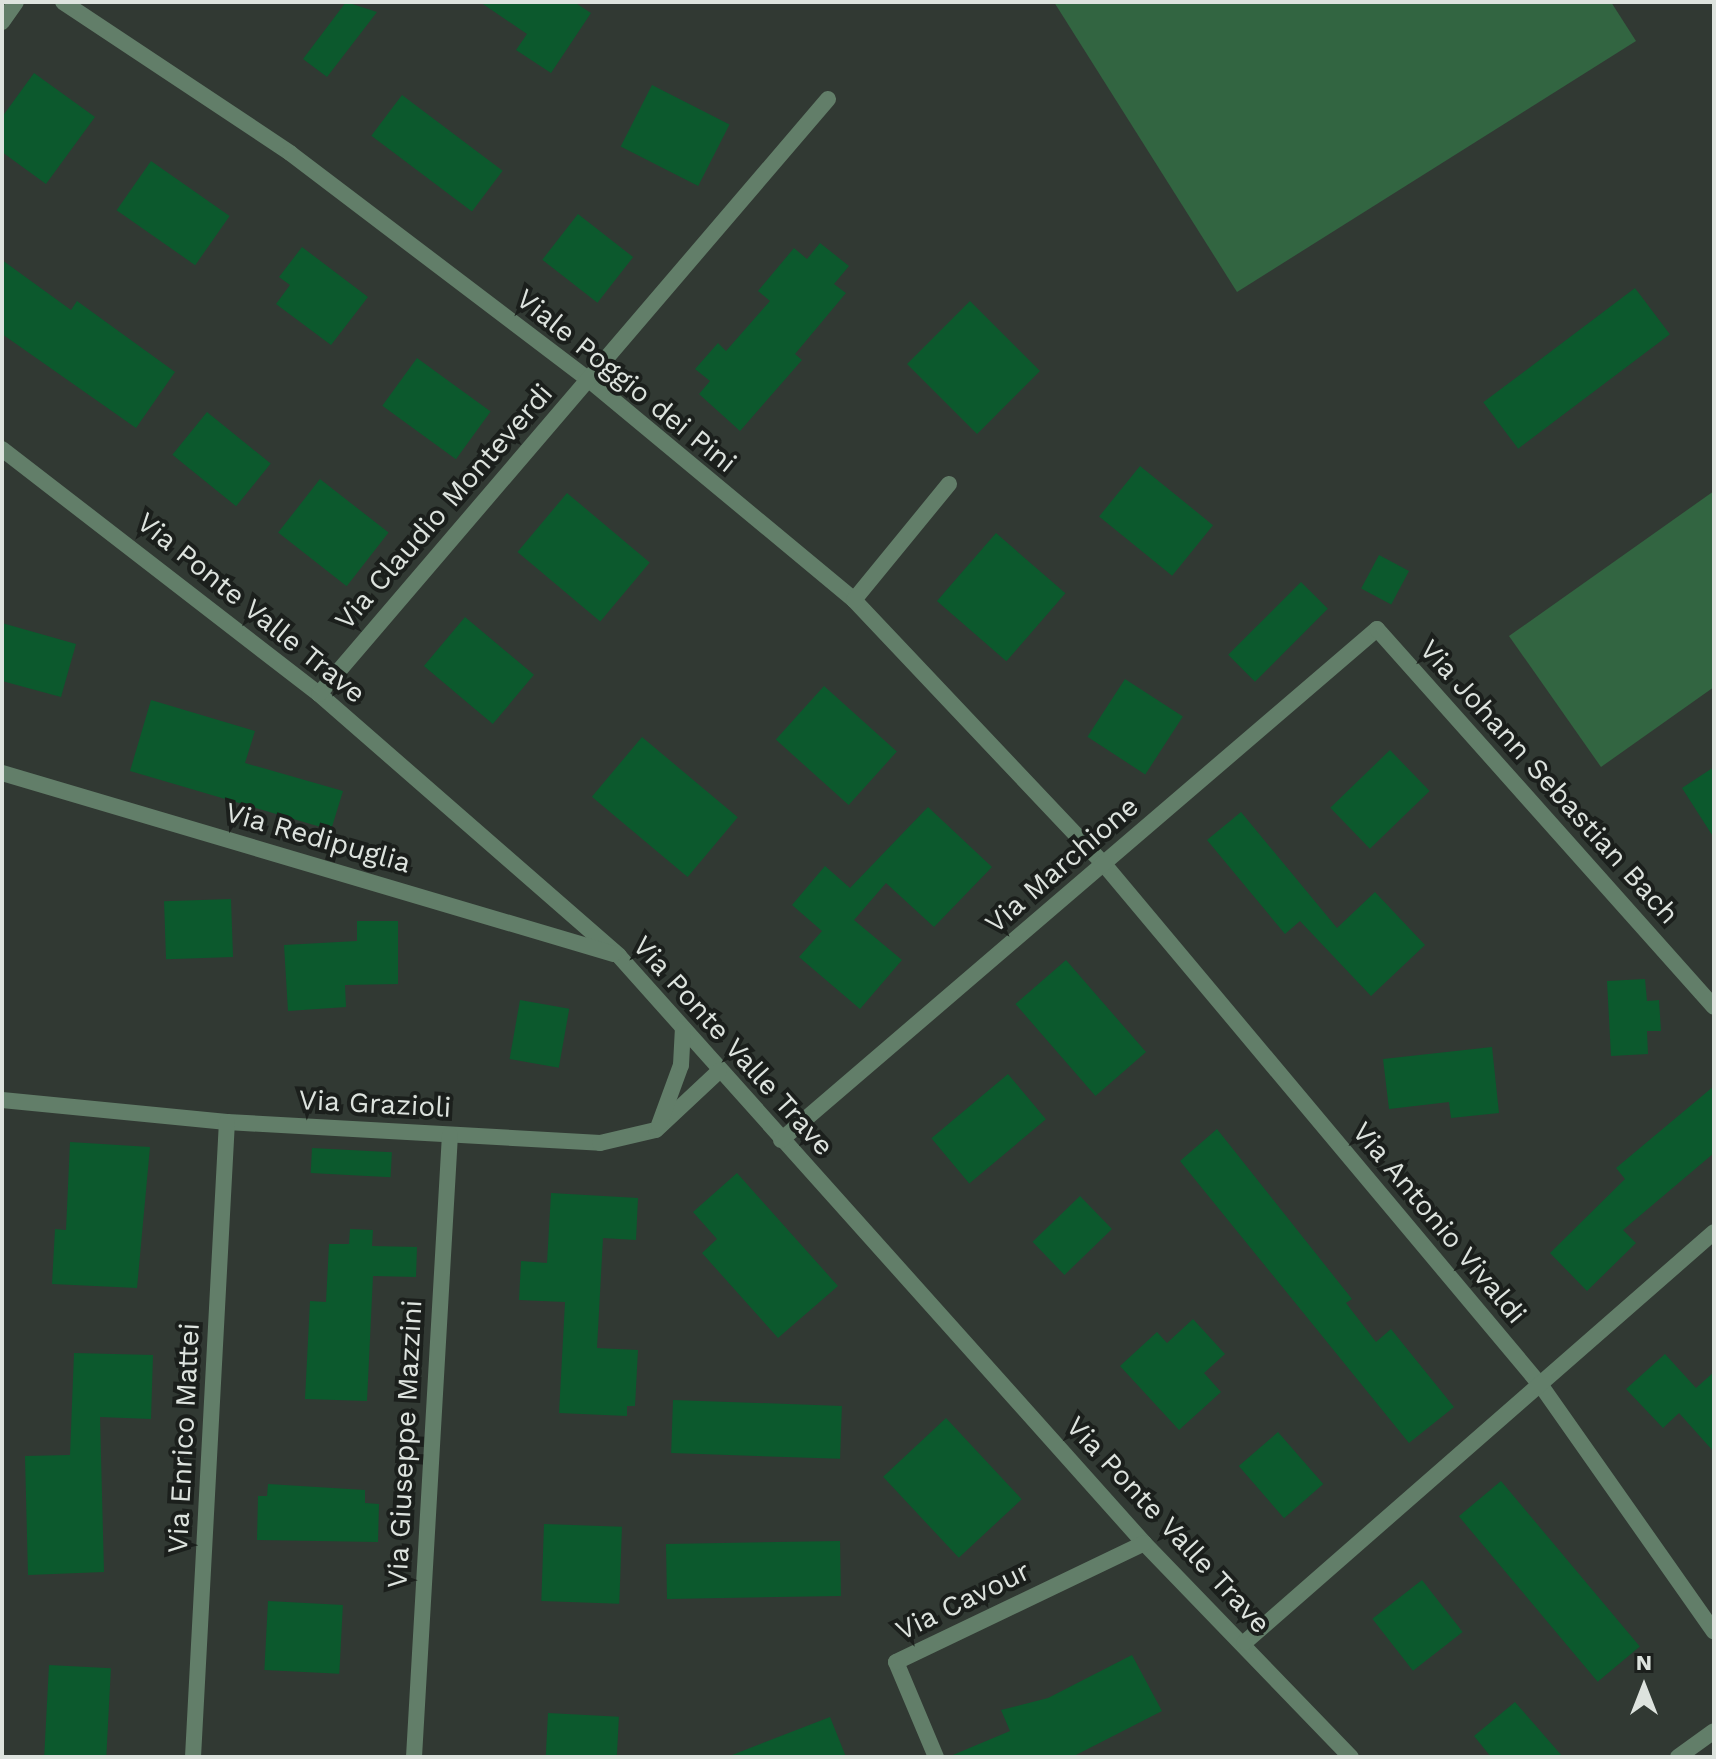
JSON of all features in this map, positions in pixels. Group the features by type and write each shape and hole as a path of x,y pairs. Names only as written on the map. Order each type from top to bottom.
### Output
{"street":[{"path":"2,22 16,2"},
{"name":"Viale Poggio dei Pini","path":"63,2 290,153 588,379 854,600 1103,863"},
{"name":"Via Claudio Monteverdi","path":"319,694 828,99"},
{"name":"Via Ponte Valle Trave","path":"2,449 319,694 619,956 1144,1543 1351,1757"},
{"path":"854,600 949,484"},
{"name":"Via Marchione","path":"781,1140 1377,629"},
{"name":"Via Johann Sebastian Bach","path":"1377,629 1714,1007"},
{"name":"Via Redipuglia","path":"2,773 619,956"},
{"name":"Via Antonio Vivaldi","path":"1103,863 1542,1387 1714,1632"},
{"path":"656,1130 681,1065 683,1029"},
{"path":"656,1130 719,1071"},
{"name":"Via Grazioli","path":"2,1100 227,1122 600,1143 656,1130"},
{"name":"Via Enrico Mattei","path":"193,1757 227,1122"},
{"name":"Via Giuseppe Mazzini","path":"414,1757 450,1135"},
{"path":"1244,1643 1542,1387 1714,1232"},
{"name":"Via Cavour","path":"936,1757 896,1662 1144,1543"},
{"path":"1678,1757 1714,1731"}],"green space":[{"path":"1054,2 1611,2 1636,41 1237,292"},
{"path":"1714,491 1714,687 1601,767 1509,636"}],"building":[{"path":"346,2 377,12 327,77 303,59"},
{"path":"480,2 574,2 591,13 551,73 516,50 527,34"},
{"path":"34,73 95,117 46,184 2,152 2,117"},
{"path":"652,85 730,124 698,186 621,146"},
{"path":"402,95 503,171 472,212 371,136"},
{"path":"151,161 230,216 195,265 117,210"},
{"path":"578,214 633,257 597,303 542,260"},
{"path":"820,243 849,266 834,284 846,293 795,354 802,360 740,431 699,394 710,381 695,369 718,343 726,351 770,301 758,291 794,248 807,259"},
{"path":"302,247 368,297 331,345 276,304 290,285 279,277"},
{"path":"2,260 71,310 77,301 175,372 136,428 2,334"},
{"path":"1635,288 1670,334 1518,449 1483,402"},
{"path":"970,301 1040,371 977,434 907,364"},
{"path":"417,358 491,411 456,459 382,406"},
{"path":"207,412 271,464 236,506 172,455"},
{"path":"1140,466 1213,525 1172,576 1099,517"},
{"path":"320,479 389,533 347,586 278,533"},
{"path":"567,493 650,562 600,621 518,552"},
{"path":"996,533 1065,593 1006,661 937,601"},
{"path":"1379,555 1409,571 1391,605 1361,589"},
{"path":"1301,582 1328,609 1255,682 1228,655"},
{"path":"465,617 534,675 493,724 424,666"},
{"path":"2,623 76,644 61,697 2,681"},
{"path":"1125,679 1183,717 1145,774 1087,737"},
{"path":"824,686 897,752 849,805 776,740"},
{"path":"151,700 255,731 245,763 343,791 331,830 130,771"},
{"path":"642,737 738,817 688,877 592,797"},
{"path":"1390,750 1430,791 1370,849 1330,808"},
{"path":"1714,767 1714,838 1682,788"},
{"path":"928,807 992,867 934,927 886,883 854,920 902,960 860,1009 799,957 822,931 792,905 825,866 850,888"},
{"path":"1241,812 1337,928 1375,892 1425,945 1371,996 1300,921 1285,934 1207,840"},
{"path":"231,899 233,957 166,959 164,901"},
{"path":"357,921 398,921 398,984 345,985 346,1007 288,1011 284,945 357,941"},
{"path":"1066,960 1146,1052 1095,1096 1015,1004"},
{"path":"1645,979 1647,1001 1659,1000 1661,1031 1647,1031 1648,1054 1611,1056 1607,981"},
{"path":"520,1000 569,1009 559,1068 510,1059"},
{"path":"1492,1047 1499,1113 1451,1118 1449,1102 1389,1109 1383,1059"},
{"path":"1008,1074 1046,1119 969,1183 931,1138"},
{"path":"1714,1086 1714,1153 1623,1230 1636,1243 1587,1291 1550,1253 1625,1179 1616,1168"},
{"path":"1217,1129 1352,1299 1346,1303 1376,1342 1391,1329 1454,1407 1409,1443 1180,1161"},
{"path":"70,1142 150,1147 137,1288 52,1284 55,1229 66,1230"},
{"path":"312,1148 392,1152 391,1177 311,1173"},
{"path":"737,1173 838,1286 778,1338 702,1253 717,1239 693,1212"},
{"path":"551,1193 638,1198 636,1240 603,1238 597,1348 638,1350 635,1406 627,1406 627,1416 559,1413 565,1302 519,1300 521,1261 547,1263"},
{"path":"1080,1196 1112,1229 1064,1275 1033,1242"},
{"path":"350,1229 373,1230 372,1246 417,1247 416,1277 373,1276 367,1401 305,1399 310,1301 326,1302 329,1244 349,1244"},
{"path":"1193,1319 1225,1354 1204,1373 1221,1392 1179,1430 1120,1366 1157,1332 1167,1343"},
{"path":"74,1353 153,1355 151,1419 100,1417 104,1572 28,1575 25,1456 70,1455"},
{"path":"1665,1354 1696,1388 1714,1372 1714,1452 1679,1413 1663,1428 1626,1389"},
{"path":"673,1400 842,1406 840,1459 671,1453"},
{"path":"946,1418 1022,1499 959,1558 883,1477"},
{"path":"1278,1432 1323,1484 1284,1518 1239,1466"},
{"path":"1501,1481 1640,1646 1598,1682 1459,1516"},
{"path":"268,1484 365,1490 365,1503 379,1504 378,1542 257,1540 258,1496 267,1496"},
{"path":"544,1524 622,1527 619,1604 541,1601"},
{"path":"840,1541 841,1596 667,1599 666,1544"},
{"path":"1422,1580 1463,1632 1413,1671 1372,1619"},
{"path":"268,1601 343,1605 339,1674 264,1670"},
{"path":"1132,1655 1162,1711 1072,1757 948,1757 1010,1731 1001,1710 1048,1698"},
{"path":"49,1665 111,1668 106,1757 44,1757"},
{"path":"1515,1702 1563,1757 1491,1757 1474,1736"},
{"path":"548,1713 619,1717 617,1757 546,1757"},
{"path":"830,1717 846,1757 732,1757 732,1755"}]}
